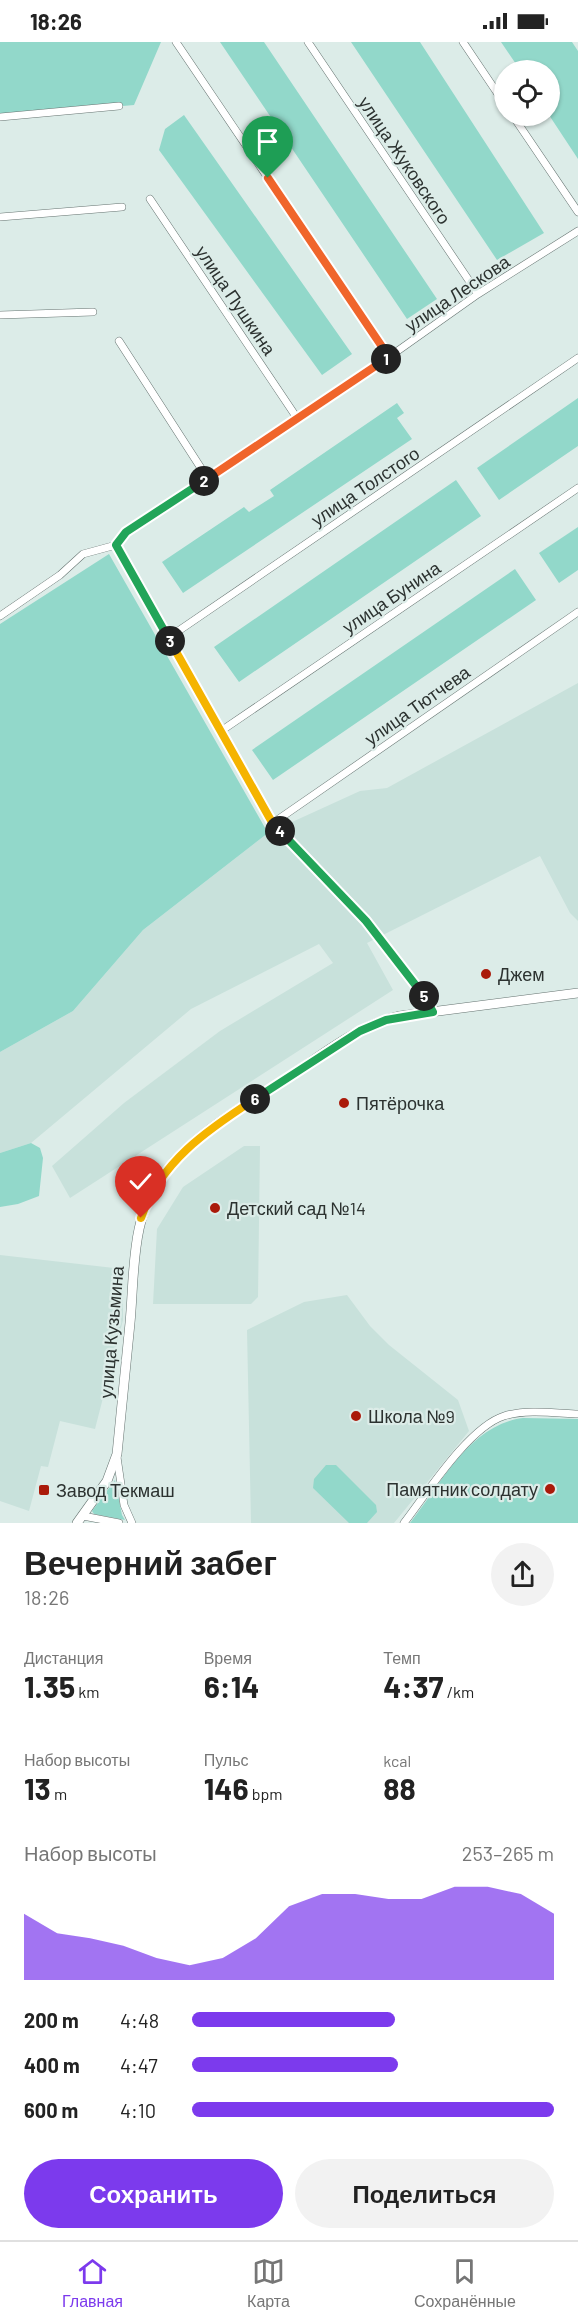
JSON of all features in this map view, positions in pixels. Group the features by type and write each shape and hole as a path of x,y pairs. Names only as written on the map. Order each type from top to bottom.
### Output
{"main road":[{"name":"улица Кузьмина","path":"80,1520 107,1481 117,1454 137,1238 147,1201 165,1172 209,1130 360,1031 386,1020 578,993"}],"street":[{"path":"176,42 389,357"},
{"name":"улица Жуковского","path":"308,42 478,294"},
{"path":"463,42 494,88"},
{"path":"0,117 118,106"},
{"path":"520,126 578,212"},
{"name":"улица Пушкина","path":"150,199 297,418"},
{"path":"0,217 122,207"},
{"name":"улица Лескова","path":"116,545 126,532 389,357 478,294 578,231"},
{"path":"0,315 93,312"},
{"path":"119,341 208,478"},
{"name":"улица Толстого","path":"168,638 578,358"},
{"name":"улица Бунина","path":"221,731 578,488"},
{"path":"0,616 60,574 83,554 116,545 273,824 368,924 419,989 433,1012"},
{"name":"улица Тютчева","path":"273,824 578,612"},
{"path":"404,1523 472,1437 493,1420 506,1415 523,1413 578,1414"},
{"path":"117,1454 124,1504 132,1523"},
{"path":"80,1520 119,1523"}],"shaded area":[{"path":"578,683 578,921 570,913 540,856 367,943 393,990 70,1198 52,1166 124,1103 220,1031 333,963 319,944 191,1009 31,1143 0,1153 0,1052 73,1011 143,930 268,833 360,791 387,788"},
{"name":"Детский сад №14","path":"244,1146 260,1146 258,1297 251,1304 153,1304 157,1229 183,1187"},
{"path":"0,1255 114,1268 123,1283 123,1320 95,1429 60,1421 48,1467 41,1466 29,1511 0,1501"},
{"name":"Школа №9","path":"347,1295 370,1326 389,1345 458,1400 469,1431 394,1523 251,1523 247,1330 304,1302"}],"green space":[{"path":"0,42 161,42 134,105 0,117"},
{"path":"220,42 264,42 437,299 407,319"},
{"path":"351,42 420,42 544,233 497,260"},
{"path":"501,42 572,42 578,51 578,159 556,126 560,126 560,60 513,60"},
{"path":"184,115 352,354 322,375 159,150 165,129"},
{"path":"578,398 578,446 499,500 477,468"},
{"path":"397,403 404,413 397,418 412,439 183,593 162,562 244,507 249,512 274,496 270,490"},
{"path":"456,480 481,516 239,682 214,647"},
{"path":"578,527 578,570 559,583 539,553"},
{"path":"109,554 268,833 143,930 73,1011 0,1052 0,624"},
{"path":"515,569 536,600 273,780 252,750"},
{"path":"31,1143 40,1148 43,1158 39,1196 18,1204 0,1207 0,1153"},
{"path":"523,1418 578,1419 578,1523 410,1523 445,1474 472,1444 487,1432 504,1423"},
{"path":"326,1465 336,1465 376,1505 377,1512 367,1523 349,1523 313,1488 314,1479"},
{"path":"115,1480 125,1520 94,1514 92,1511"}],"place":[{"name":"Джем","path":"486,974"},
{"name":"Пятёрочка","path":"344,1103"},
{"name":"Детский сад №14","path":"215,1208"},
{"name":"Школа №9","path":"356,1416"},
{"name":"Памятник солдату","path":"550,1489"},
{"name":"Завод Текмаш","path":"44,1490"}],"route":[{"path":"141,1218 147,1201 165,1172 209,1130 360,1031 378,1022 400,1016 433,1012 419,989 368,924 273,824 116,545 126,532 389,357 268,178"}]}
